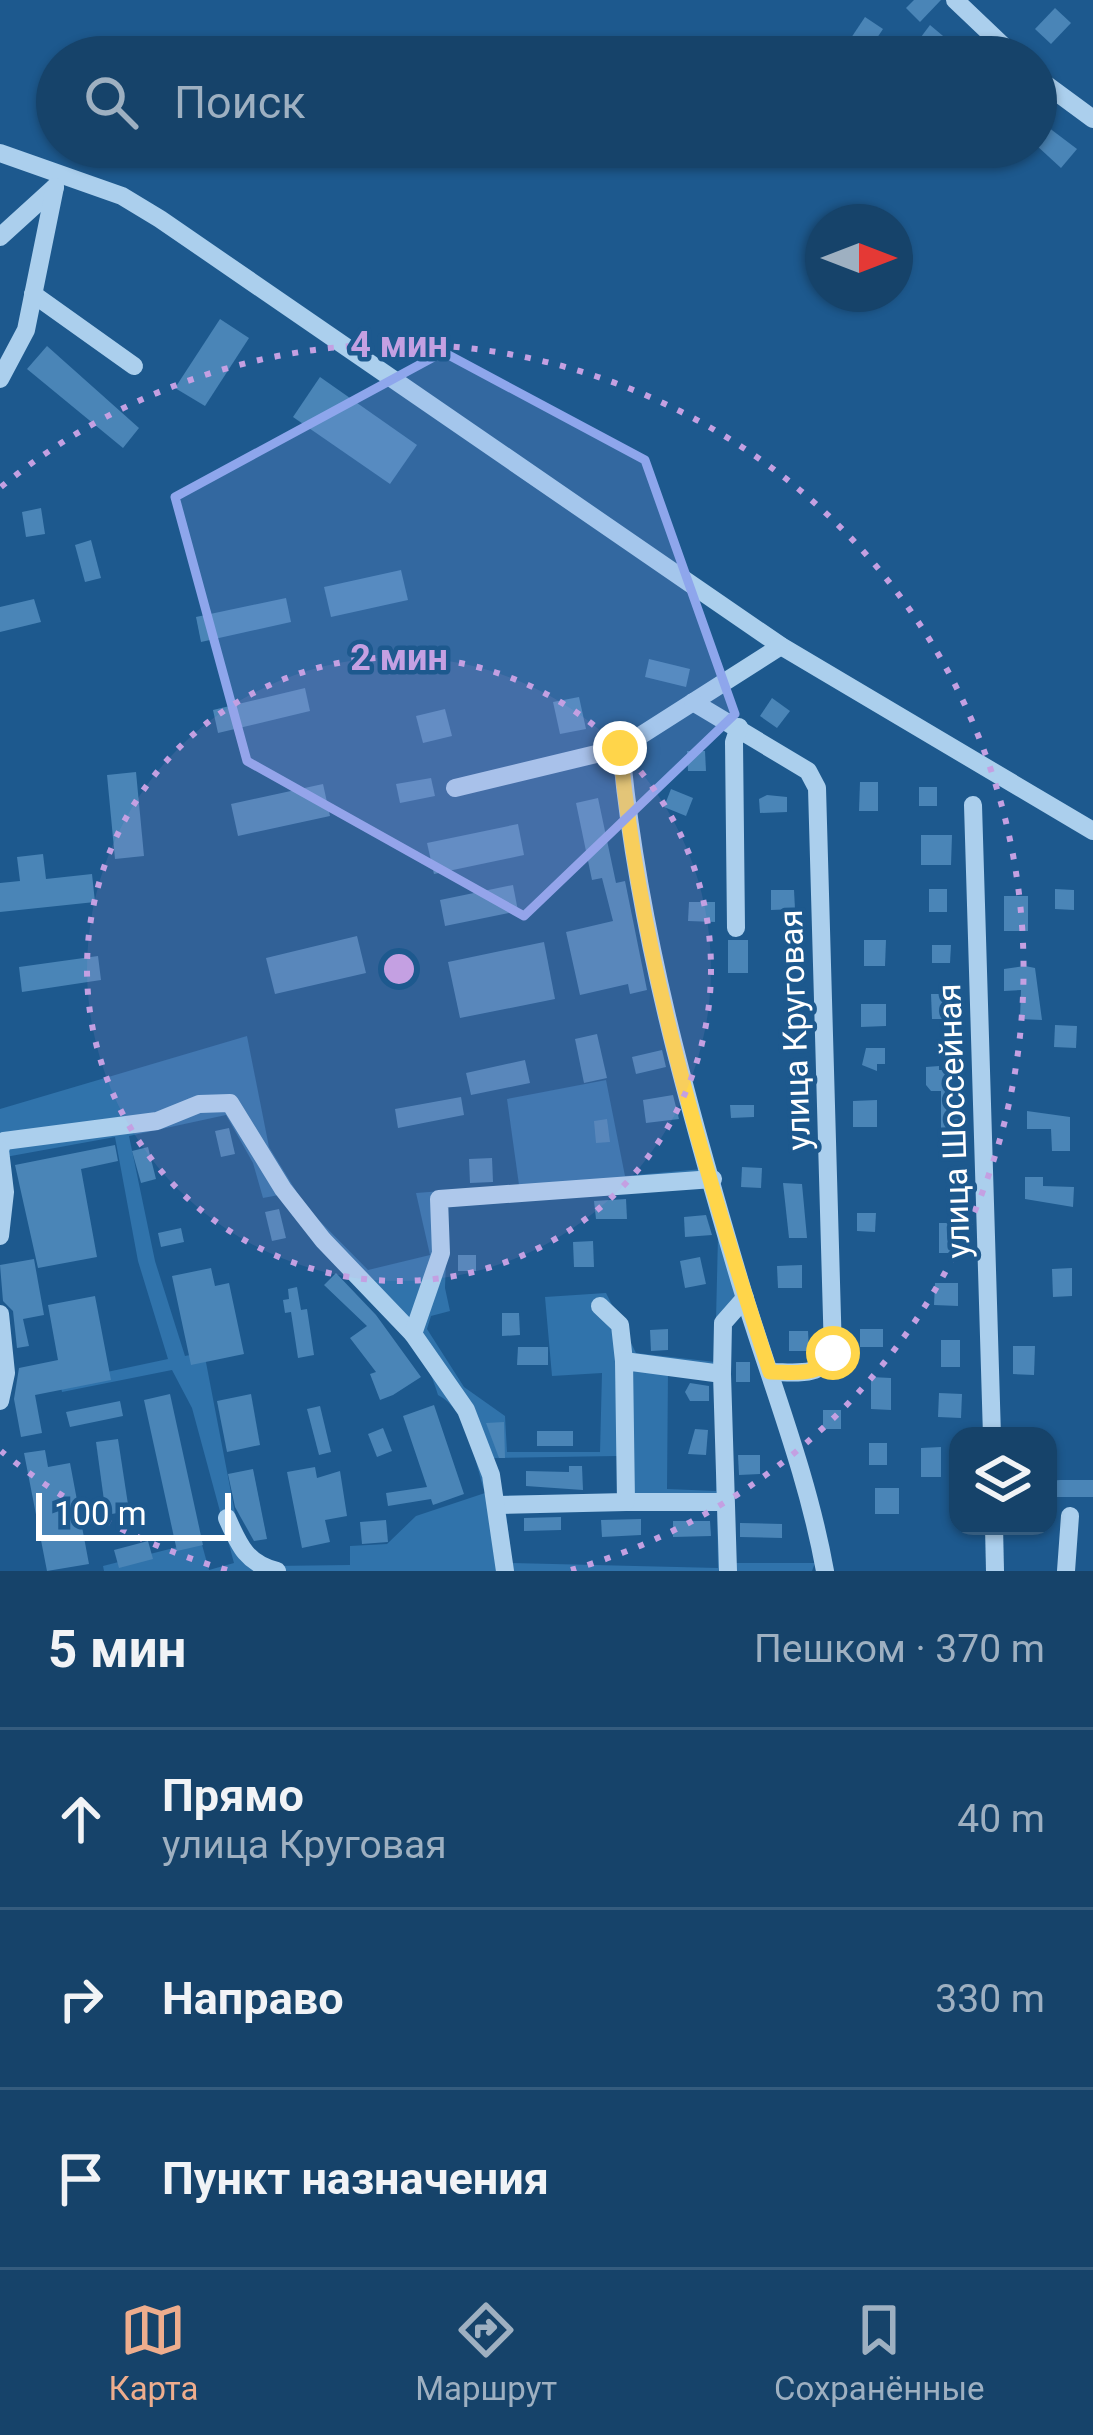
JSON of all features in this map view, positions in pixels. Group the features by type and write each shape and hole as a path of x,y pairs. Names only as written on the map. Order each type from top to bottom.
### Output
{"street":[{"path":"955,0 993,36"},
{"path":"1057,92 1093,119"},
{"path":"0,153 160,218 781,646 1093,831"},
{"path":"0,237 58,179"},
{"path":"1,379 26,330 58,179"},
{"path":"33,294 134,366"},
{"path":"455,788 620,748 781,646"},
{"name":"улица Круговая","path":"693,702 808,771 818,788 833,1353 823,1368 812,1372 770,1372"},
{"path":"736,928 734,742 739,727"},
{"path":"620,748 629,838 712,1179 805,1477 825,1571"},
{"name":"улица Шоссейная","path":"973,805 992,1427"},
{"path":"0,1236 5,1192 0,1150 4,1141 157,1121 199,1104 230,1103 246,1120 283,1190 413,1334 466,1410 498,1505 505,1571"},
{"path":"413,1334 441,1253 439,1198 712,1179"},
{"path":"728,1571 723,1323 746,1298"},
{"path":"600,1306 620,1324 626,1502"},
{"path":"0,1314 6,1373 0,1401"},
{"path":"624,1361 722,1374"},
{"path":"498,1505 724,1502"},
{"path":"1066,1571 1070,1516"},
{"path":"227,1518 242,1550 256,1566 277,1571"},
{"path":"994,1535 995,1571"}],"highlighted area":[{"path":"443,352 645,460 735,714 524,916 247,761 175,497"}],"shaded area":[{"path":"247,1036 269,1147 306,1207 368,1270 430,1255 416,1193 519,1185 507,1099 606,1080 625,1176 702,1169 707,1187 448,1207 445,1288 450,1311 431,1316 427,1329 464,1387 505,1416 507,1452 600,1452 602,1373 552,1376 545,1297 606,1293 636,1353 715,1362 718,1236 741,1308 728,1320 731,1563 815,1563 812,1571 104,1571 103,1566 201,1541 209,1570 234,1563 192,1408 172,1370 62,1392 60,1382 168,1359 138,1261 115,1137 0,1158 0,1109","holes":["226,1115 253,1163 263,1198 279,1195 348,1262 412,1339 438,1395 457,1412 485,1493 416,1516 387,1544 350,1546 350,1565 271,1566 240,1539 204,1352 185,1356 155,1261 129,1136","668,1371 718,1378 716,1491 667,1489","617,1456 617,1494 499,1496 493,1458","505,1504 717,1506 718,1568 512,1563"]}],"building":[{"path":"914,0 941,0 920,22 906,8"},
{"path":"1055,8 1071,23 1057,38 1042,36 1035,29"},
{"path":"865,17 883,29 878,36 852,36"},
{"path":"930,25 943,36 922,36"},
{"path":"1057,134 1077,149 1061,168 1057,164"},
{"path":"220,319 249,338 205,406 175,388"},
{"path":"47,346 139,428 123,448 27,369"},
{"path":"320,377 417,445 390,484 293,417"},
{"path":"41,508 45,534 26,537 22,512"},
{"path":"91,540 101,578 85,582 75,545"},
{"path":"401,570 408,600 331,617 324,587"},
{"path":"286,598 291,622 201,642 196,617"},
{"path":"34,599 41,622 0,632 0,607"},
{"path":"649,659 690,669 686,687 645,677"},
{"path":"305,688 310,711 218,733 213,710"},
{"path":"579,697 586,729 560,734 553,702"},
{"path":"772,698 790,711 777,728 760,716"},
{"path":"445,709 452,736 423,743 416,716"},
{"path":"687,751 705,751 706,771 688,771"},
{"path":"136,772 144,856 115,859 107,775"},
{"path":"431,778 435,796 400,803 396,784"},
{"path":"860,782 878,782 878,811 859,811"},
{"path":"323,784 330,816 238,836 231,804"},
{"path":"919,787 937,787 937,806 919,806"},
{"path":"671,789 693,798 686,816 664,807"},
{"path":"787,797 787,812 760,813 759,799"},
{"path":"598,798 616,883 625,881 647,990 630,994 628,984 580,995 566,932 613,921 602,878 592,880 576,803"},
{"path":"518,824 524,855 434,874 427,843"},
{"path":"921,835 952,835 951,865 921,865"},
{"path":"43,854 46,879 92,874 95,902 0,912 0,883 20,881 17,857"},
{"path":"513,885 518,911 445,926 440,900"},
{"path":"929,889 947,889 947,912 929,912"},
{"path":"1055,889 1074,890 1074,910 1055,909"},
{"path":"771,890 794,890 795,909 771,910"},
{"path":"1004,896 1028,896 1028,931 1004,931"},
{"path":"689,902 715,902 715,922 688,921"},
{"path":"357,936 366,973 275,994 266,958"},
{"path":"728,940 748,940 748,973 728,973"},
{"path":"864,940 886,940 885,966 864,966"},
{"path":"544,942 555,999 460,1018 448,962"},
{"path":"932,945 951,945 950,963 932,963"},
{"path":"98,956 101,980 22,992 19,967"},
{"path":"1035,968 1042,1020 1020,1019 1021,990 1004,991 1004,969"},
{"path":"931,994 948,994 949,1019 932,1019"},
{"path":"861,1004 886,1004 886,1026 861,1027"},
{"path":"1055,1025 1077,1026 1076,1048 1054,1047"},
{"path":"597,1034 607,1078 584,1083 575,1039"},
{"path":"866,1048 885,1048 885,1064 877,1064 877,1071 862,1065"},
{"path":"662,1050 666,1067 636,1074 632,1057"},
{"path":"525,1060 530,1083 471,1095 466,1073"},
{"path":"939,1066 939,1070 953,1070 954,1106 963,1106 963,1135 941,1135 941,1091 931,1091 926,1085 926,1067"},
{"path":"673,1095 679,1119 646,1123 643,1100"},
{"path":"461,1097 464,1115 398,1128 395,1109"},
{"path":"877,1100 877,1127 853,1127 853,1101"},
{"path":"730,1105 754,1105 754,1117 731,1118"},
{"path":"1027,1111 1070,1117 1070,1151 1052,1151 1051,1129 1027,1129"},
{"path":"607,1119 610,1142 596,1143 594,1121"},
{"path":"229,1128 235,1154 221,1157 215,1131"},
{"path":"115,1145 118,1161 81,1169 97,1257 38,1268 15,1165"},
{"path":"148,1147 156,1179 141,1183 132,1151"},
{"path":"492,1158 493,1182 470,1183 469,1159"},
{"path":"742,1167 762,1168 761,1188 741,1187"},
{"path":"1025,1177 1043,1177 1043,1186 1074,1187 1073,1207 1025,1199"},
{"path":"783,1183 802,1184 807,1238 789,1238"},
{"path":"626,1199 627,1219 596,1219 594,1201"},
{"path":"279,1209 286,1238 272,1241 265,1212"},
{"path":"857,1213 876,1213 875,1232 857,1231"},
{"path":"706,1215 712,1235 685,1237 684,1217"},
{"path":"939,1223 958,1223 958,1253 939,1253"},
{"path":"181,1228 184,1242 161,1247 158,1233"},
{"path":"593,1241 594,1267 574,1267 573,1242"},
{"path":"458,1255 476,1255 476,1271 458,1271"},
{"path":"700,1257 706,1284 685,1288 680,1261"},
{"path":"34,1259 44,1315 23,1319 29,1346 17,1348 13,1311 3,1301 0,1265"},
{"path":"802,1265 802,1288 778,1288 777,1266"},
{"path":"211,1268 215,1286 229,1283 244,1354 191,1365 172,1276"},
{"path":"1072,1268 1072,1296 1053,1297 1052,1269"},
{"path":"336,1273 376,1315 421,1377 393,1395 380,1400 370,1374 376,1372 350,1338 367,1326 324,1285"},
{"path":"935,1283 958,1283 958,1306 934,1305"},
{"path":"297,1287 301,1310 307,1309 314,1355 298,1358 291,1312 285,1313 283,1300 289,1299 288,1289"},
{"path":"95,1296 111,1380 35,1395 42,1433 21,1437 14,1399 19,1368 58,1360 48,1305"},
{"path":"502,1313 519,1313 520,1335 502,1336"},
{"path":"668,1329 668,1350 651,1351 650,1330"},
{"path":"860,1329 883,1329 883,1347 860,1347"},
{"path":"789,1331 808,1331 809,1351 789,1351"},
{"path":"941,1340 960,1340 960,1367 941,1367"},
{"path":"1013,1346 1035,1346 1034,1375 1013,1374"},
{"path":"518,1347 548,1347 548,1365 517,1365"},
{"path":"736,1362 750,1362 750,1382 736,1382"},
{"path":"871,1377 891,1378 891,1410 871,1409"},
{"path":"690,1383 709,1386 709,1401 690,1401 685,1392"},
{"path":"939,1393 962,1394 961,1418 938,1417"},
{"path":"170,1394 203,1545 177,1551 144,1400"},
{"path":"251,1394 260,1445 227,1452 217,1401"},
{"path":"120,1401 123,1416 70,1427 66,1412"},
{"path":"434,1405 464,1494 433,1505 431,1499 388,1506 386,1493 427,1487 403,1416"},
{"path":"320,1406 331,1452 319,1455 307,1409"},
{"path":"823,1410 841,1410 841,1429 823,1429"},
{"path":"504,1422 505,1458 499,1458 486,1423"},
{"path":"383,1428 392,1451 377,1457 368,1434"},
{"path":"695,1429 708,1430 706,1455 688,1454"},
{"path":"537,1431 573,1431 573,1446 537,1446"},
{"path":"118,1439 129,1511 106,1515 96,1442"},
{"path":"869,1443 887,1443 887,1465 869,1465"},
{"path":"941,1447 941,1477 921,1477 921,1448"},
{"path":"45,1450 48,1467 70,1463 89,1564 47,1571 24,1453"},
{"path":"738,1455 760,1455 760,1474 739,1475"},
{"path":"569,1466 582,1466 583,1490 526,1486 526,1471 569,1472"},
{"path":"315,1467 317,1478 340,1471 347,1516 325,1520 330,1542 302,1548 287,1472"},
{"path":"253,1469 267,1539 254,1541 235,1507 228,1474"},
{"path":"1093,1480 1093,1497 1057,1497 1057,1481"},
{"path":"875,1488 899,1488 899,1514 875,1514"},
{"path":"561,1517 561,1530 524,1531 524,1518"},
{"path":"641,1519 641,1535 602,1537 601,1520"},
{"path":"386,1520 388,1542 362,1544 360,1522"},
{"path":"673,1521 710,1521 711,1536 673,1537"},
{"path":"740,1523 782,1524 782,1538 740,1537"},
{"path":"148,1541 153,1559 119,1568 114,1550"}],"route":[{"path":"620,748 629,838 676,1040 740,1282 770,1372 812,1372 823,1368 833,1353"}]}
